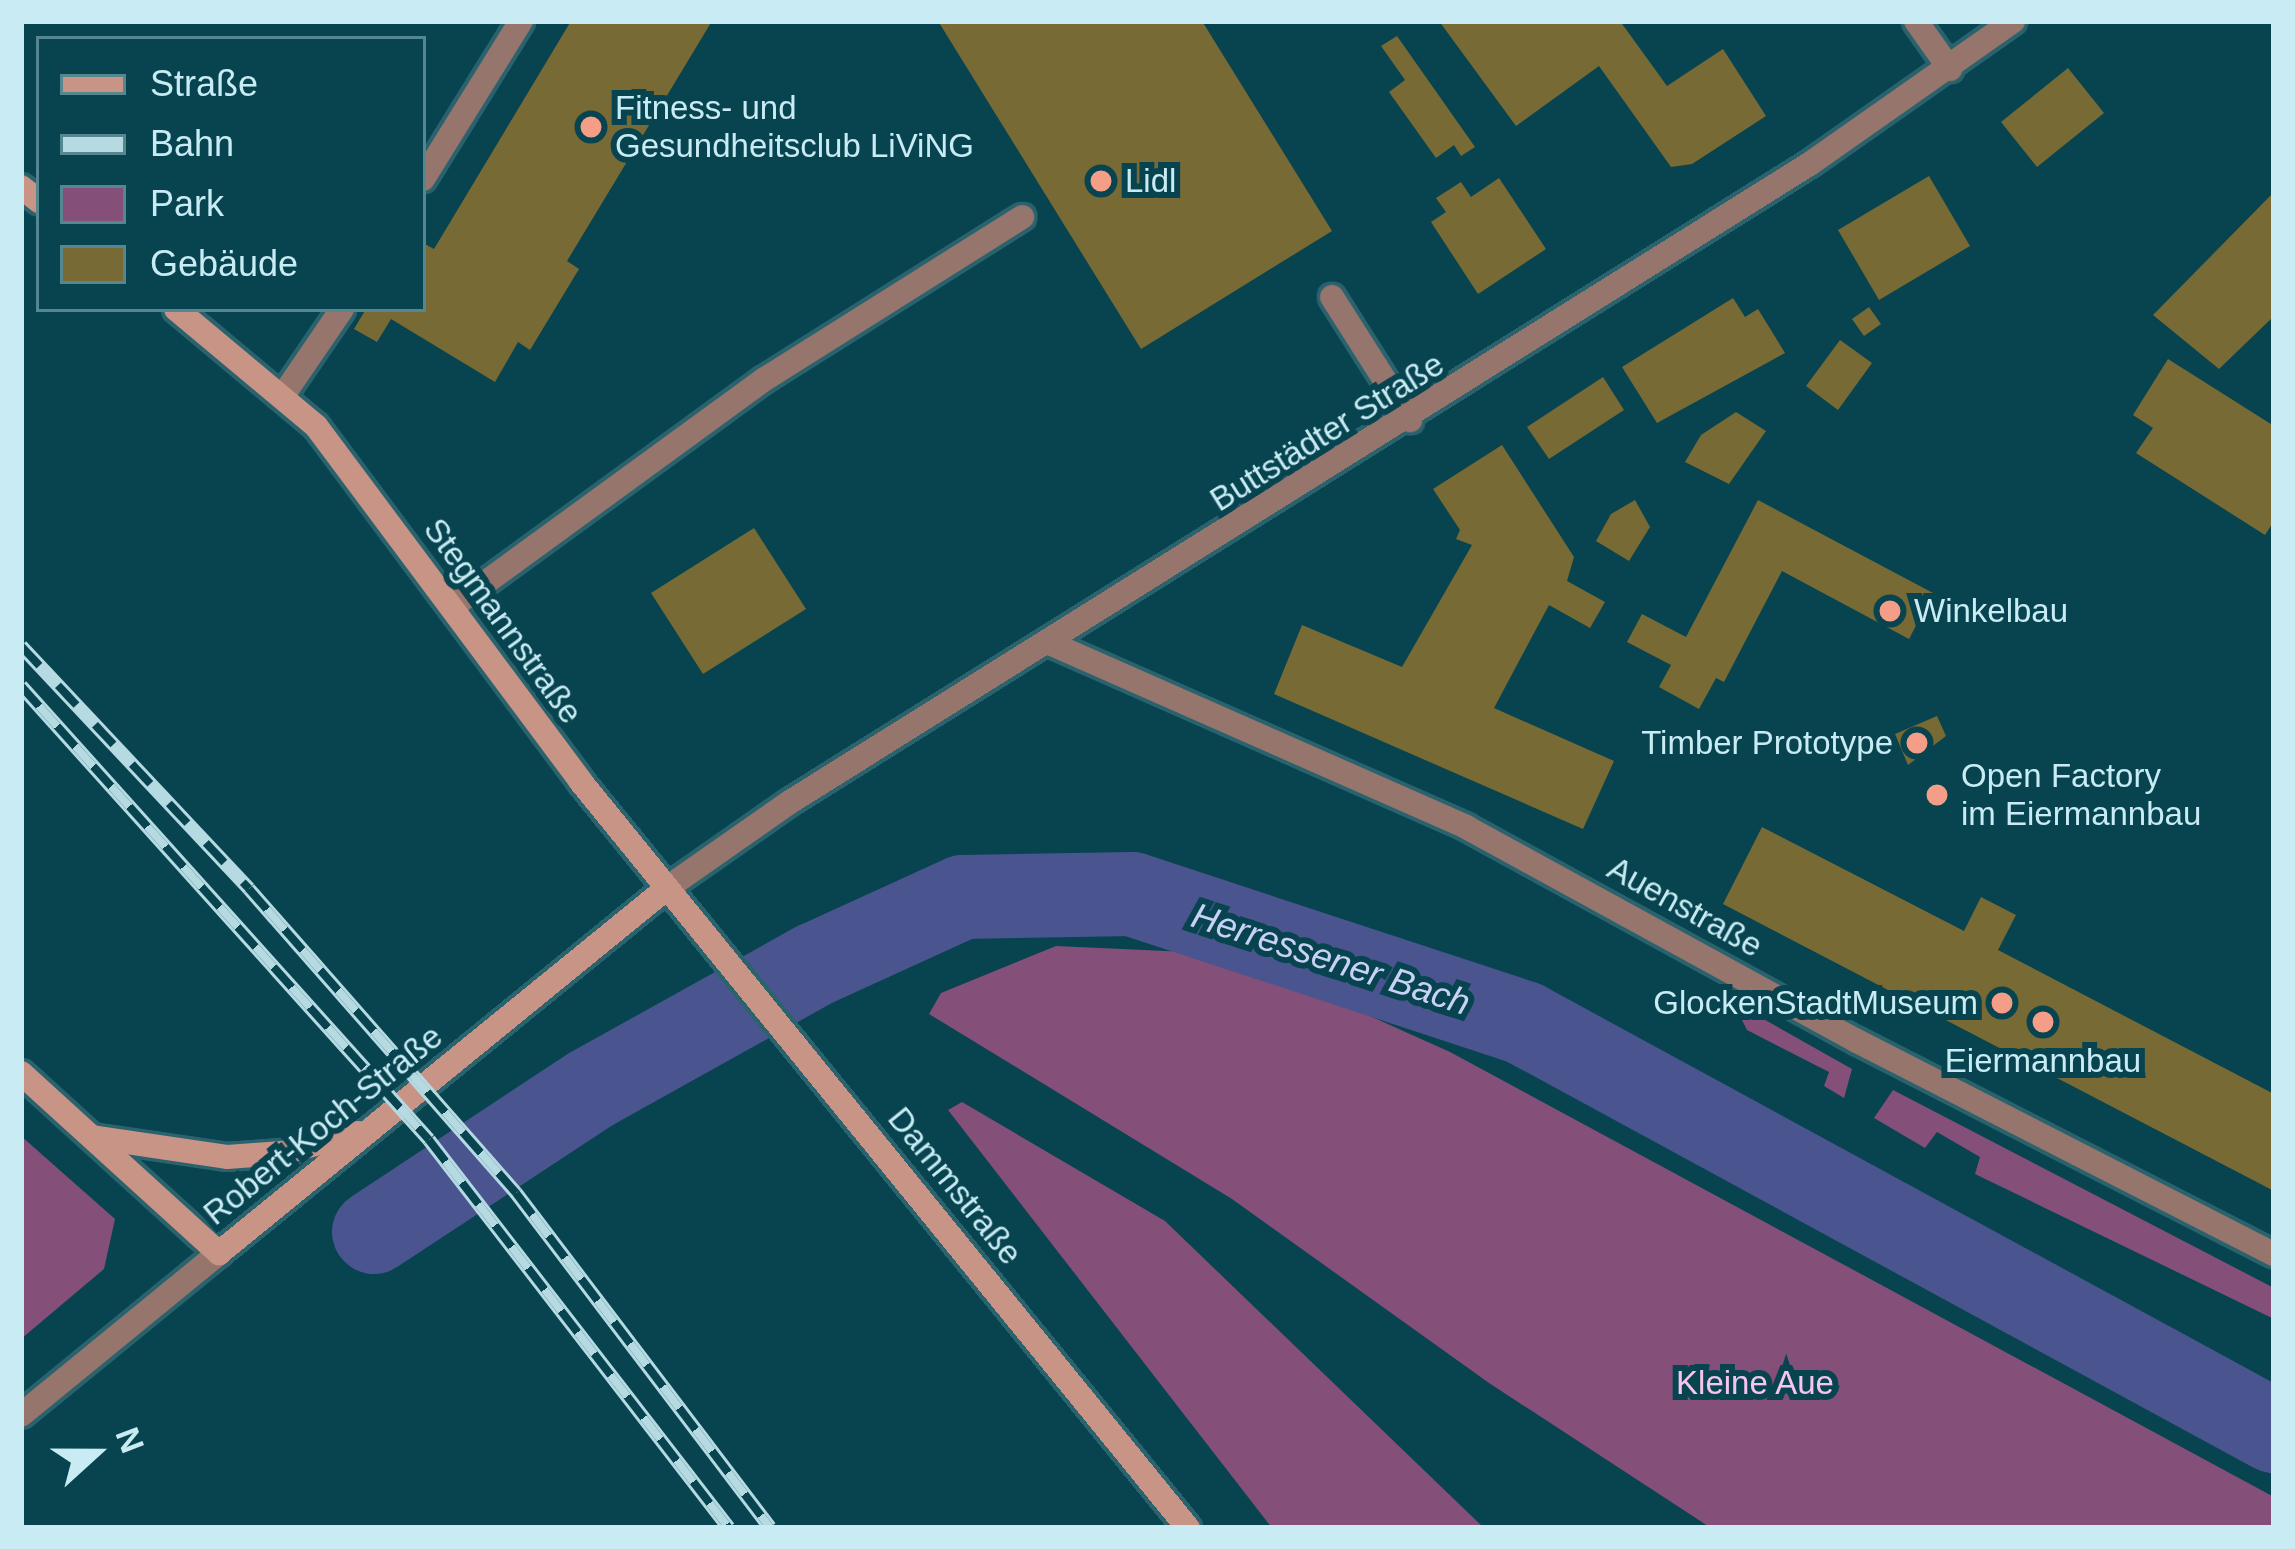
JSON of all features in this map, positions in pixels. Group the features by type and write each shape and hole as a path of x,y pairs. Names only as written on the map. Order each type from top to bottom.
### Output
{"main road":[{"name":"Stegmannstraße","path":"180,312 284,394 667,888"},
{"name":"Dammstraße","path":"667,888 1188,1528"},
{"name":"Robert-Koch-Straße","path":"218,1253 667,888"},
{"path":"21,1073 218,1253"},
{"path":"92,1136 227,1156 282,1154 367,1131"}],"street":[{"path":"426,173 521,21"},
{"path":"1916,21 1950,69"},
{"name":"Buttstädter Straße","path":"667,888 790,802 1410,420 1950,69 2014,21"},
{"path":"452,607 765,379 1022,217"},
{"path":"1332,297 1410,420"},
{"path":"284,394 340,312"},
{"name":"Auenstraße","path":"1052,644 1466,827 1857,1041 2274,1254"},
{"name":"Robert-Koch-Straße","path":"21,1414 218,1253"}],"green space":[{"name":"Kleine Aue","path":"1056,946 1232,954 1450,1052 2274,1497 2274,1528 1711,1528 1489,1383 1232,1199 929,1014 941,993"},
{"path":"1753,1013 1852,1069 1844,1098 1824,1086 1829,1072 1747,1030 1742,1020"},
{"path":"1893,1090 2274,1288 2274,1319 1975,1174 1980,1157 1937,1132 1925,1148 1874,1118"},
{"path":"962,1102 1165,1221 1484,1528 1272,1528 948,1110"},
{"path":"21,1136 115,1219 104,1269 21,1339"}],"building":[{"path":"571,21 712,21 567,261 579,269 530,350 518,342 495,382 391,319 377,342 354,329 364,312 426,312 426,245 434,249"},
{"path":"938,21 1202,21 1332,231 1141,349"},
{"path":"1439,21 1620,21 1667,86 1723,49 1766,116 1692,164 1671,167 1599,66 1516,126"},
{"path":"1397,36 1475,147 1461,156 1454,145 1436,158 1389,92 1405,80 1381,46"},
{"path":"2068,68 2104,113 2037,167 2001,122"},
{"path":"1929,176 1970,246 1879,300 1838,230"},
{"path":"1499,178 1546,249 1478,294 1431,222 1446,212 1436,198 1461,182 1471,197"},
{"path":"2274,192 2274,316 2219,369 2153,315"},
{"path":"1733,298 1745,317 1758,309 1785,353 1657,423 1622,367"},
{"path":"1869,307 1881,324 1864,336 1852,319"},
{"path":"1840,340 1872,363 1838,410 1806,386"},
{"path":"2168,359 2274,426 2274,521 2265,535 2136,453 2153,428 2133,415"},
{"path":"1603,377 1624,410 1549,459 1527,427"},
{"path":"1736,412 1766,431 1729,484 1685,462 1701,435"},
{"path":"1502,445 1574,557 1567,581 1605,602 1590,628 1549,605 1494,708 1614,761 1583,829 1274,694 1302,625 1402,667 1472,545 1456,539 1460,530 1433,489"},
{"path":"1635,500 1650,527 1629,561 1596,541 1611,514"},
{"name":"Winkelbau","path":"1758,500 1933,593 1909,639 1782,571 1724,682 1716,678 1699,709 1659,687 1671,665 1627,642 1642,614 1686,637"},
{"path":"754,528 806,609 703,674 651,593"},
{"name":"Timber Prototype","path":"1937,716 1946,736 1908,765 1895,734"},
{"name":"Eiermannbau","path":"1762,827 1964,931 1981,897 2016,915 1998,950 2274,1094 2274,1191 1723,904"}],"waterway":[{"name":"Herressener Bach","path":"374,1232 591,1089 816,964 963,897 1132,894 1524,1023 2274,1431"}],"railway":[{"path":"21,646 249,889 516,1193 770,1528"},
{"path":"21,686 429,1140 729,1528"}],"place":[{"name":"Fitness- und Gesundheitsclub LiViNG","path":"591,127"},
{"name":"Lidl","path":"1101,181"},
{"name":"Winkelbau","path":"1890,611"},
{"name":"Timber Prototype","path":"1917,743"},
{"name":"Open Factory im Eiermannbau","path":"1937,795"},
{"name":"GlockenStadtMuseum","path":"2002,1003"},
{"name":"Eiermannbau","path":"2043,1022"}]}
